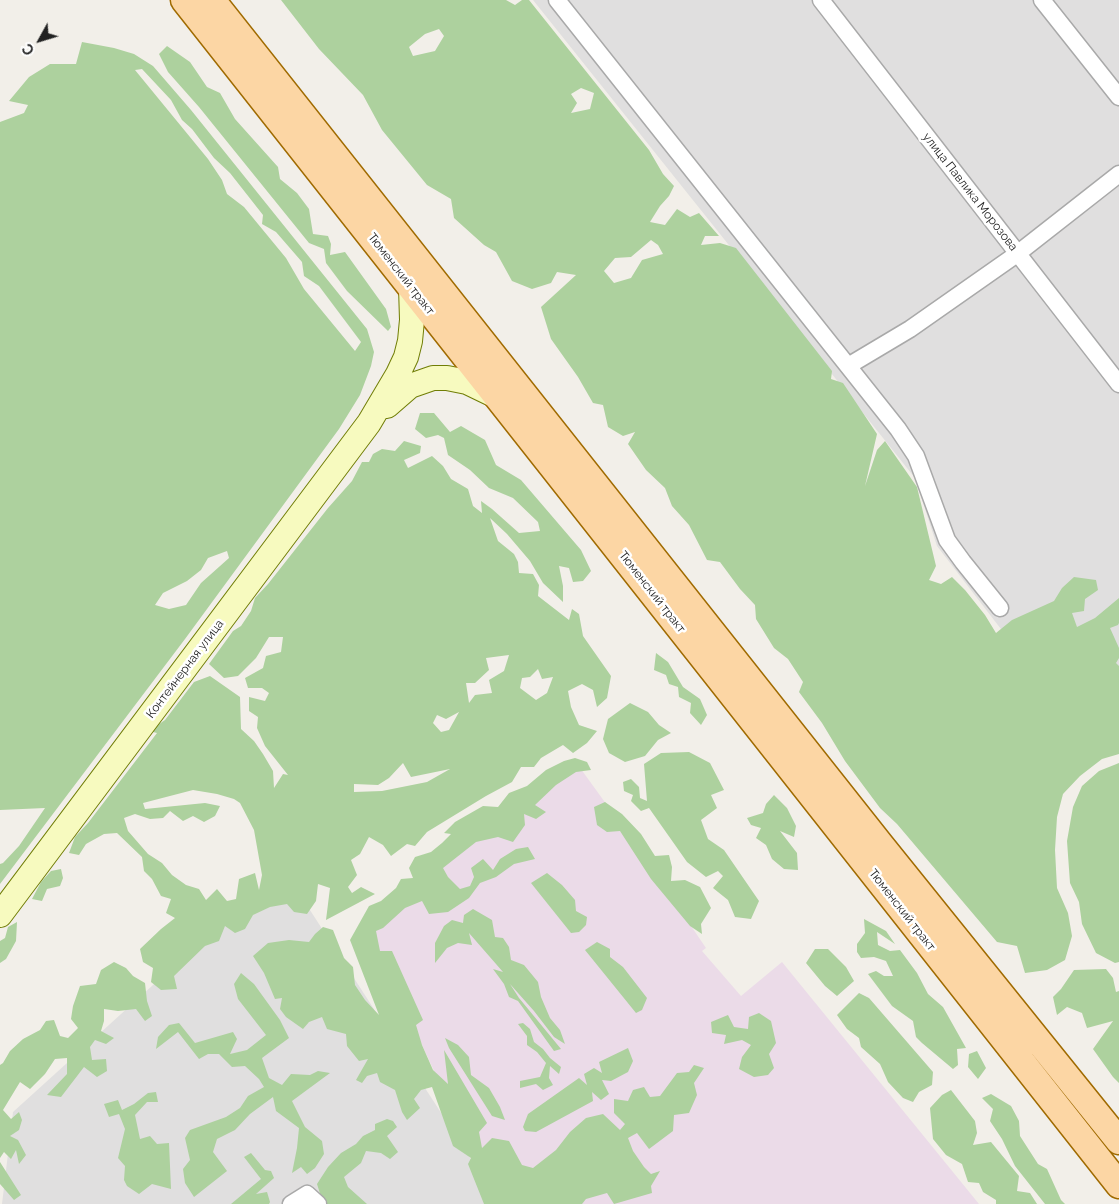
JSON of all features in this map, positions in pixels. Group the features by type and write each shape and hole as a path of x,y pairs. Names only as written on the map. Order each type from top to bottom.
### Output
{"main road":[{"name":"Тюменский тракт","path":"184,0 1119,1185"},
{"name":"Тюменский тракт","path":"212,0 868,829 1119,1141"}],"street":[{"path":"557,0 898,429 916,456 947,540 1000,608"},
{"name":"улица Павлика Морозова","path":"821,0 1119,384"},
{"path":"1042,0 1119,97"},
{"path":"848,366 910,329 1017,254 1119,174"},
{"name":"Контейнерная улица","path":"0,915 369,423 406,357 412,320 411,287"},
{"name":"Контейнерная улица","path":"369,423 392,400 410,386 433,378 448,378 467,382 496,396"},
{"path":"291,1204 307,1194 318,1204"}],"shaded area":[{"path":"533,0 1119,0 1119,690 1014,646 937,546 915,478"},
{"path":"578,765 638,848 706,948 702,951 741,996 782,962 979,1204 576,1204 480,1172 366,922"},
{"path":"297,890 500,1204 2,1204 13,1112 250,897"}],"green space":[{"path":"281,0 506,0 515,5 522,0 529,0 649,150 663,174 674,186 650,222 665,225 677,209 690,217 699,213 719,236 705,236 701,245 720,243 736,248 832,371 831,379 843,383 877,434 865,486 877,450 885,441 917,487 936,566 929,580 941,584 952,577 985,615 996,633 1012,620 1054,601 1062,588 1074,577 1096,580 1098,590 1085,599 1084,611 1072,613 1077,627 1095,618 1119,598 1119,623 1110,628 1119,648 1119,658 1116,663 1119,666 1119,754 1102,759 1080,776 1063,794 1057,817 1055,850 1057,888 1068,913 1072,936 1065,960 1047,970 1025,973 1017,946 997,942 897,824 880,808 845,761 822,723 799,692 803,682 788,659 774,648 756,619 755,605 740,589 720,562 707,560 689,525 672,506 665,488 646,470 628,444 635,432 623,436 608,427 603,405 593,403 578,377 551,339 541,307 576,275 557,272 551,283 532,289 512,281 496,252 484,245 454,218 451,199 427,185 382,130 363,95 319,49","holes":["439,29 444,36 435,51 413,56 409,47 425,34","581,88 594,93 590,109 571,113 577,103 571,94","651,240 658,245 663,254 642,260 631,278 614,283 604,271 615,258 631,257"]},
{"path":"82,42 134,54 153,66 191,110 367,329 374,352 360,395 339,429 185,639 0,884 0,864 19,846 45,808 0,810 0,122 24,113 28,105 9,101 29,77 50,64 76,64","holes":["142,69 171,100 182,120 192,129 214,158 230,173 263,215 262,224 276,232 302,262 304,276 319,286 361,342 355,351 304,289 286,258 244,207 227,194 222,180 208,159 135,70","227,551 229,558 201,583 186,605 169,609 155,605 163,593 187,581 201,570 208,558"]},
{"path":"167,46 190,62 207,87 220,93 235,119 278,167 280,179 297,193 309,209 313,234 328,236 331,244 330,255 345,252 386,309 391,327 388,331 347,291 326,263 324,249 309,243 199,107 168,72 159,54"},
{"path":"420,413 434,413 450,432 461,426 485,440 496,465 521,480 581,550 591,571 583,581 573,582 569,568 559,566 563,586 563,602 543,583 530,561 507,534 490,518 498,541 514,554 518,562 519,573 533,574 539,585 538,596 569,620 572,609 579,614 583,636 611,676 607,698 597,707 593,690 582,684 568,691 571,707 579,725 597,731 587,743 573,753 563,745 541,758 534,767 521,767 512,782 427,832 415,846 407,844 391,856 383,845 369,837 360,854 351,860 357,875 348,887 352,893 361,887 375,894 326,920 330,888 318,884 316,901 307,914 294,912 287,904 270,907 253,915 245,929 235,933 225,926 219,941 205,946 174,976 177,989 161,990 151,982 153,968 143,962 140,949 175,918 166,913 171,899 161,896 152,879 144,871 142,857 117,833 104,834 86,844 79,855 69,853 75,837 88,823 157,733 149,731 165,720 194,682 210,676 240,697 241,729 254,741 273,771 274,788 283,774 288,775 265,746 257,728 258,717 249,711 249,697 265,701 269,693 262,688 248,688 245,678 263,668 266,656 281,652 283,637 269,637 256,658 238,676 224,678 209,664 233,631 241,626 251,611 255,598 352,481 362,462 369,462 373,454 382,449 395,451 404,441 421,446 420,453 404,460 408,468 432,456 443,466 451,479 468,489 473,506 482,513 481,501 519,533 540,531 538,522 513,498 489,488 470,470 448,455 444,438 438,435 426,438 415,429","holes":["509,655 504,671 489,680 492,693 475,695 469,703 466,683 475,683 489,670 486,658","538,669 542,679 553,677 547,693 536,700 520,688 522,678 530,677","459,712 449,730 441,732 433,723 437,715 446,719","403,763 411,777 450,769 427,782 382,791 354,792 354,784 378,785 389,778","193,790 217,794 234,799 240,803 254,830 262,875 259,890 255,873 239,879 236,899 227,901 217,889 206,900 199,889 186,885 172,875 162,863 148,854 128,831 124,818 135,814 150,819 163,818 170,811 183,821 193,816 204,822 215,816 220,806 205,803 145,809 143,803"]},
{"path":"656,653 668,662 683,687 700,699 707,715 701,725 690,713 691,703 679,697 678,687 669,684 666,675 654,670"},
{"path":"630,703 648,712 659,725 671,733 658,740 645,756 625,762 609,753 603,739 608,719"},
{"path":"689,752 710,763 724,790 711,795 717,808 701,820 708,839 724,850 759,901 751,919 735,917 728,900 713,888 723,876 718,871 706,877 687,862 649,808 641,811 631,801 633,795 624,791 623,782 631,779 639,787 640,798 647,801 644,764 661,753"},
{"path":"575,758 587,762 591,770 576,772 556,785 535,805 546,812 536,819 524,814 525,825 513,842 498,837 476,842 443,868 448,877 460,889 470,886 474,877 471,868 483,859 493,870 500,859 516,849 528,847 535,859 514,864 496,877 480,883 469,898 448,912 429,914 422,901 405,908 383,928 376,931 380,951 392,951 423,1020 416,1025 433,1070 448,1084 444,1050 487,1123 479,1132 482,1148 492,1138 509,1141 522,1165 533,1168 556,1150 570,1132 586,1118 603,1114 620,1130 625,1124 614,1113 614,1099 628,1101 633,1090 644,1087 650,1097 660,1096 677,1073 689,1072 694,1065 704,1068 694,1083 697,1095 689,1113 674,1115 673,1131 649,1149 637,1133 628,1138 633,1151 644,1167 651,1174 660,1171 651,1186 652,1193 614,1204 607,1193 586,1199 582,1204 484,1204 468,1164 471,1158 453,1146 432,1087 421,1090 414,1099 420,1108 407,1120 402,1112 395,1090 380,1082 377,1073 367,1076 362,1083 356,1080 368,1059 359,1061 347,1046 346,1034 327,1029 322,1017 309,1022 303,1029 286,1017 280,1009 282,998 275,999 264,973 253,956 268,943 289,940 309,942 323,927 333,930 344,958 353,967 355,985 365,1000 379,1015 350,940 369,906 381,901 396,888 401,879 413,878 409,868 415,857 431,852 442,843 451,834 444,833 455,822 483,806 498,807 509,793 527,786 546,770"},
{"path":"1119,763 1119,962 1115,963 1096,953 1082,924 1079,902 1070,883 1067,841 1073,807 1082,786 1099,771"},
{"path":"774,795 787,808 796,826 794,837 780,831 797,853 798,870 784,869 772,859 766,845 756,838 761,828 751,825 747,818 763,813 766,804"},
{"path":"605,802 622,814 641,834 655,856 669,855 672,867 671,881 685,880 700,887 711,908 701,924 702,934 690,926 651,879 620,831 607,832 597,825 594,807"},
{"path":"61,869 63,878 60,886 47,889 42,901 32,899 41,882 51,871"},
{"path":"547,873 562,885 575,900 576,911 587,917 586,925 579,932 571,933 531,883"},
{"path":"473,909 492,920 495,937 503,938 509,947 511,960 524,965 538,982 541,997 550,1018 560,1030 565,1044 554,1037 510,984 519,998 561,1049 554,1051 518,1001 509,997 504,984 493,969 503,972 469,933 472,945 458,943 447,948 435,963 435,943 444,926 452,920 463,923 464,915"},
{"path":"864,919 886,931 895,944 877,932 878,945 890,951 900,950 917,973 928,994 943,1007 966,1048 957,1049 958,1065 953,1069 916,1037 913,1021 892,1006 868,974 876,971 884,976 893,976 886,961 874,957 861,958 857,952 857,944 865,933"},
{"path":"17,922 16,941 6,959 0,963 0,941 5,938 8,927"},
{"path":"597,942 610,949 610,957 623,967 647,998 642,1010 636,1013 585,950"},
{"path":"815,949 828,949 846,967 854,981 837,996 825,986 806,963"},
{"path":"114,962 126,968 133,976 145,983 147,1001 152,1016 145,1021 136,1009 118,1011 104,1009 104,1021 101,1031 114,1038 106,1044 95,1040 90,1047 92,1060 106,1059 107,1071 97,1077 84,1067 61,1097 47,1095 67,1074 67,1058 55,1059 45,1074 30,1089 20,1082 3,1110 11,1119 19,1112 22,1120 19,1130 10,1136 18,1140 26,1155 19,1164 16,1150 11,1159 4,1152 0,1158 0,1065 10,1051 23,1039 40,1030 46,1021 54,1020 60,1036 68,1038 78,1028 71,1019 80,986 96,984 101,970"},
{"path":"1106,969 1113,978 1116,992 1119,991 1119,1083 1093,1049 1113,1021 1087,1028 1082,1013 1067,1007 1057,1015 1053,997 1074,970"},
{"path":"241,973 254,984 280,1020 289,1038 262,1058 269,1078 282,1085 291,1074 310,1075 318,1071 330,1073 292,1101 305,1127 322,1141 324,1154 315,1168 307,1174 301,1167 292,1173 299,1128 276,1111 273,1097 250,1114 235,1130 217,1139 213,1152 227,1171 194,1197 185,1183 183,1169 190,1160 185,1138 190,1130 226,1117 240,1108 248,1096 264,1087 259,1079 245,1066 232,1067 219,1054 208,1054 199,1059 178,1032 156,1049 158,1037 169,1025 179,1023 195,1043 233,1032 237,1039 230,1054 247,1050 266,1035 238,999 234,984"},
{"path":"859,993 869,998 933,1072 932,1085 919,1092 913,1102 903,1098 888,1082 880,1064 861,1047 859,1038 847,1029 837,1015"},
{"path":"759,1013 771,1021 776,1043 769,1054 774,1068 768,1075 754,1077 739,1069 742,1057 751,1045 742,1040 724,1044 726,1035 712,1033 711,1022 728,1015 734,1027 748,1029 749,1017"},
{"path":"523,1023 530,1029 534,1042 561,1067 559,1074 550,1066 549,1078 553,1085 543,1090 536,1084 520,1088 520,1081 540,1077 546,1063 537,1052 527,1045 527,1036 518,1024"},
{"path":"445,1038 458,1045 469,1057 471,1075 489,1088 505,1120 492,1116 449,1048"},
{"path":"628,1048 633,1061 628,1072 611,1081 602,1080 609,1094 601,1100 592,1092 593,1101 536,1132 525,1131 523,1127 528,1114 579,1078 587,1085 584,1074 594,1068 602,1073 599,1062"},
{"path":"977,1051 986,1068 978,1079 968,1067 969,1054"},
{"path":"951,1090 975,1121 977,1133 973,1145 991,1142 1019,1176 1017,1191 1030,1193 1037,1204 996,1204 996,1200 983,1192 979,1183 968,1182 962,1164 946,1155 933,1139 930,1108 942,1095"},
{"path":"156,1092 158,1102 147,1102 135,1115 140,1139 150,1136 157,1144 169,1143 171,1189 152,1184 139,1194 127,1186 124,1180 125,1166 118,1158 125,1129 119,1114 109,1117 104,1104 118,1100 122,1110 134,1104 148,1093"},
{"path":"991,1094 1011,1106 1019,1121 1020,1136 1038,1164 1047,1169 1061,1200 1065,1204 1045,1204 1015,1166 1002,1139 990,1121 993,1109 982,1098"},
{"path":"387,1119 393,1121 397,1127 387,1136 398,1152 390,1159 381,1153 366,1151 361,1163 344,1177 348,1187 367,1204 326,1204 322,1200 317,1184 328,1167 341,1153 356,1144 363,1136 375,1130 375,1124"},
{"path":"251,1153 265,1170 271,1171 274,1178 256,1194 267,1192 270,1202 269,1204 231,1204 261,1179 244,1157"},
{"path":"0,1162 21,1195 14,1200 0,1184"}]}
